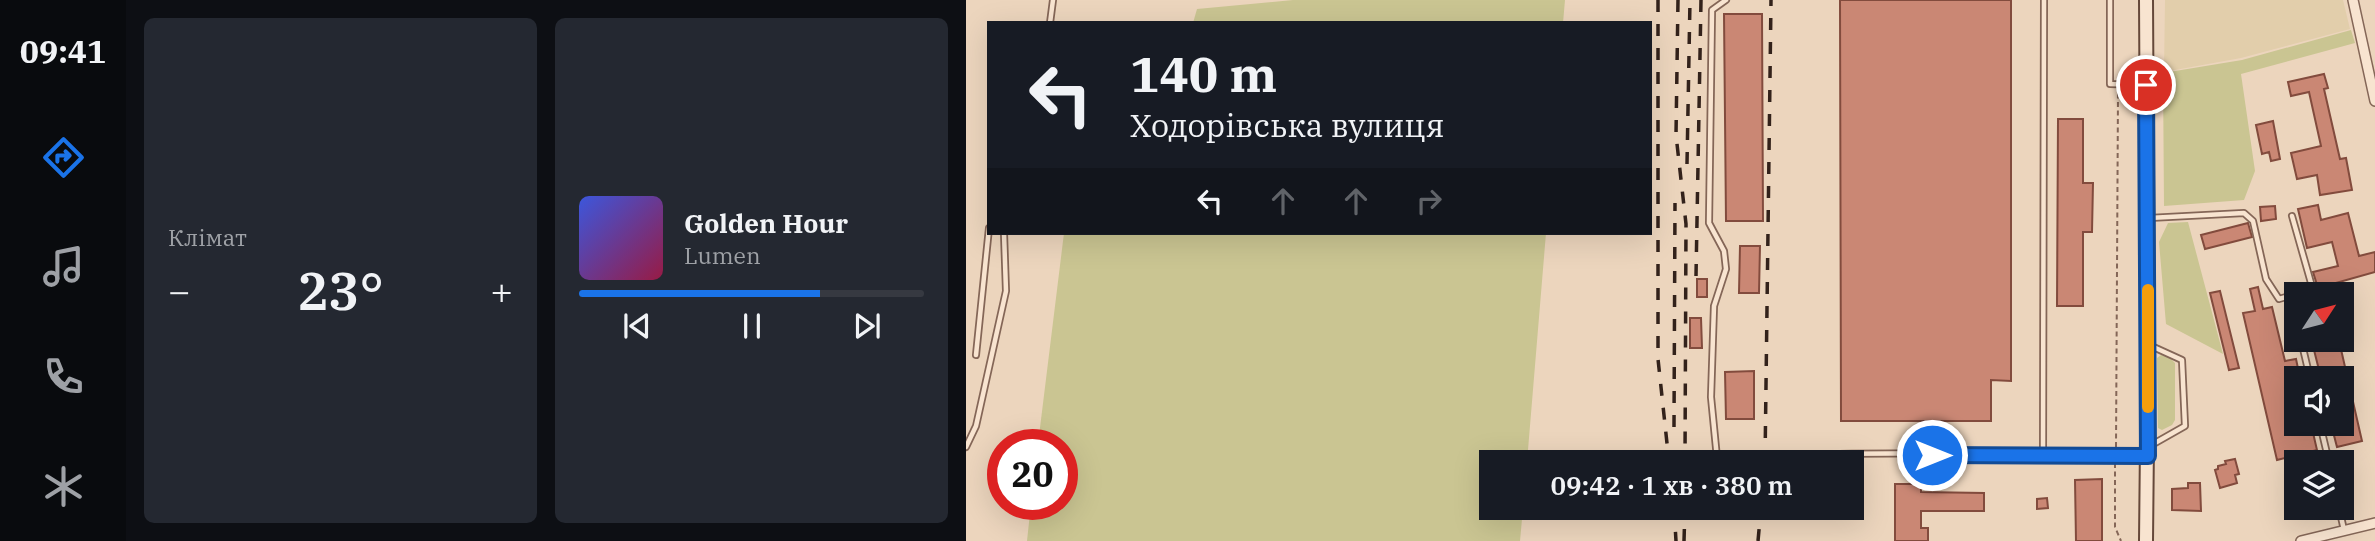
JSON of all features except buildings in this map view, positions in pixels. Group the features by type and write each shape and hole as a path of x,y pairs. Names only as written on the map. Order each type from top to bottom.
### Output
{"main road":[{"path":"2146,0 2146,541"}],"street":[{"path":"2353,0 2375,101"},
{"path":"2301,541 2375,523"}],"lane":[{"path":"1050,21 1054,0"},
{"path":"1726,0 1712,10 1709,223 1724,251 1726,269 1714,306 1711,397 1717,458 1765,455 2116,456 2148,452 2185,426 2182,360 2148,345"},
{"path":"2043,454 2044,0"},
{"path":"2110,0 2110,84 2146,85"},
{"path":"2148,219 2244,213 2253,221 2266,279 2279,299 2284,298"},
{"path":"2292,216 2311,282"},
{"path":"976,355 988,235"},
{"path":"966,447 976,426 1006,292 1004,235"},
{"path":"2342,520 2344,531"}],"path":[{"path":"2119,84 2115,527 2121,541"}],"shaded area":[{"path":"1293,0 1565,0 1563,21 1194,21 1197,9"},
{"path":"2165,0 2343,0 2350,29 2241,58 2164,72"},
{"path":"2351,30 2355,43 2241,74 2255,171 2244,200 2164,206 2163,73 2242,60"},
{"path":"2188,222 2223,354 2166,324 2159,242 2168,223"},
{"path":"1064,235 1546,235 1528,450 1479,450 1479,520 1522,520 1520,541 1027,541 1029,520 1078,520 1078,429 1040,429"},
{"path":"2161,355 2169,357 2175,363 2175,420 2172,425 2162,430 2158,428 2157,358"}],"railway":[{"path":"1658,0 1658,359 1668,450"},
{"path":"1678,0 1676,135 1686,224 1685,450"},
{"path":"1687,164 1690,0"},
{"path":"1696,276 1701,0"},
{"path":"1765,450 1771,0"},
{"path":"1674,427 1675,203"},
{"path":"1675,520 1676,541"},
{"path":"1684,541 1685,520"},
{"path":"1758,541 1760,520"}],"slow traffic":[{"path":"2148,290 2148,407"}],"route":[{"path":"1932,455 2148,456 2146,85"}]}
